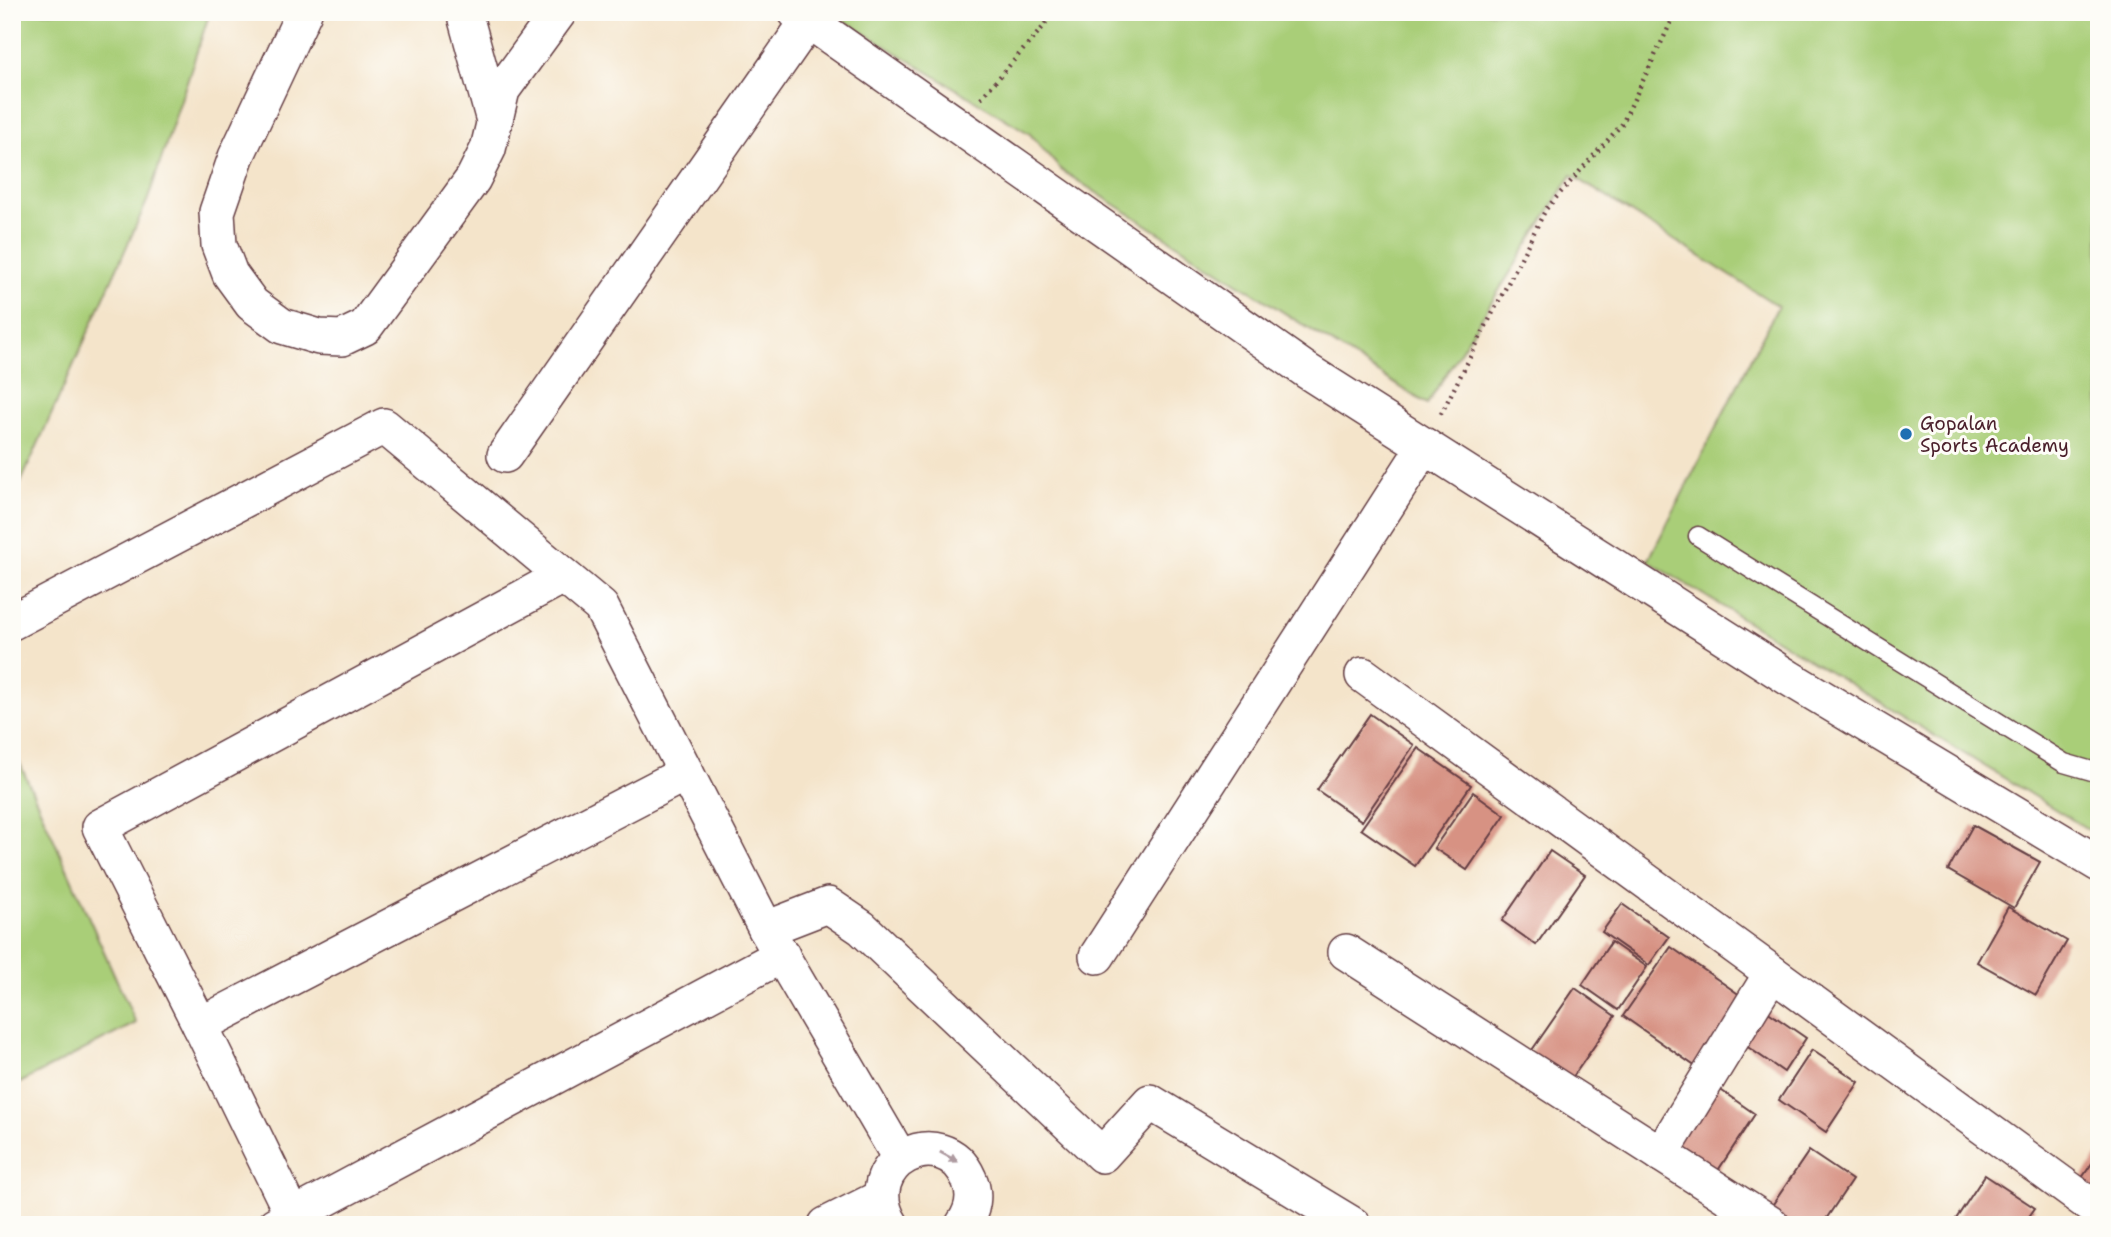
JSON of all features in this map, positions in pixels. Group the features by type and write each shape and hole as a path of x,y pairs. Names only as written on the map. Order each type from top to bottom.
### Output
{"street":[{"path":"304,12 236,157 217,212 219,245 230,274 252,304 282,326 318,337 342,338 365,327 473,179 488,149 493,117 502,90 559,12"},
{"path":"464,12 493,117"},
{"path":"505,455 802,17 1307,371 1789,678 2099,864"},
{"path":"12,622 384,426 601,607 774,942 900,1158"},
{"path":"1097,956 1425,446"},
{"path":"563,576 100,827 200,1025 289,1222 774,942 828,905 862,928 1102,1155 1150,1102 1353,1225"},
{"path":"1363,675 2099,1211"},
{"path":"200,1025 686,773"},
{"path":"1346,953 1772,1225"},
{"path":"1661,1154 1772,973"},
{"path":"826,1225 885,1211 882,1183 889,1170 900,1158 913,1152 928,1150 943,1152 957,1160 966,1171 972,1185 973,1201 963,1225"}],"lane":[{"path":"1698,536 2064,762 2099,773"}],"path":[{"path":"956,125 1044,26 1051,12"},
{"path":"1425,446 1546,209 1622,124 1676,12"}],"green space":[{"path":"12,12 210,12 148,199 12,502"},
{"path":"830,12 2099,12 2099,836 1648,561 1778,306 1572,175 1427,404 1061,170 1030,134"},
{"path":"12,746 136,1023 12,1087"}],"building":[{"path":"1370,714 1414,745 1362,821 1317,790"},
{"path":"1418,748 1471,785 1415,866 1361,829"},
{"path":"1473,792 1505,815 1467,870 1434,848"},
{"path":"1973,825 2040,862 2014,908 1948,870"},
{"path":"1550,851 1585,875 1536,945 1502,921"},
{"path":"1622,904 1669,937 1649,965 1602,932"},
{"path":"2008,907 2067,941 2036,995 1977,962"},
{"path":"1611,942 1647,967 1618,1010 1582,985"},
{"path":"1671,947 1747,1000 1699,1069 1623,1016"},
{"path":"1575,988 1615,1016 1570,1081 1530,1053"},
{"path":"1764,1009 1806,1038 1784,1072 1742,1043"},
{"path":"1812,1050 1859,1082 1826,1132 1779,1100"},
{"path":"1712,1084 1755,1114 1713,1178 1669,1148"},
{"path":"1809,1151 1852,1180 1822,1225 1785,1225 1767,1213"},
{"path":"2099,1153 2099,1209 2073,1191"},
{"path":"1985,1175 2035,1208 2023,1225 1952,1225"}],"place":[{"name":"Gopalan Sports Academy","path":"1906,434"}]}
